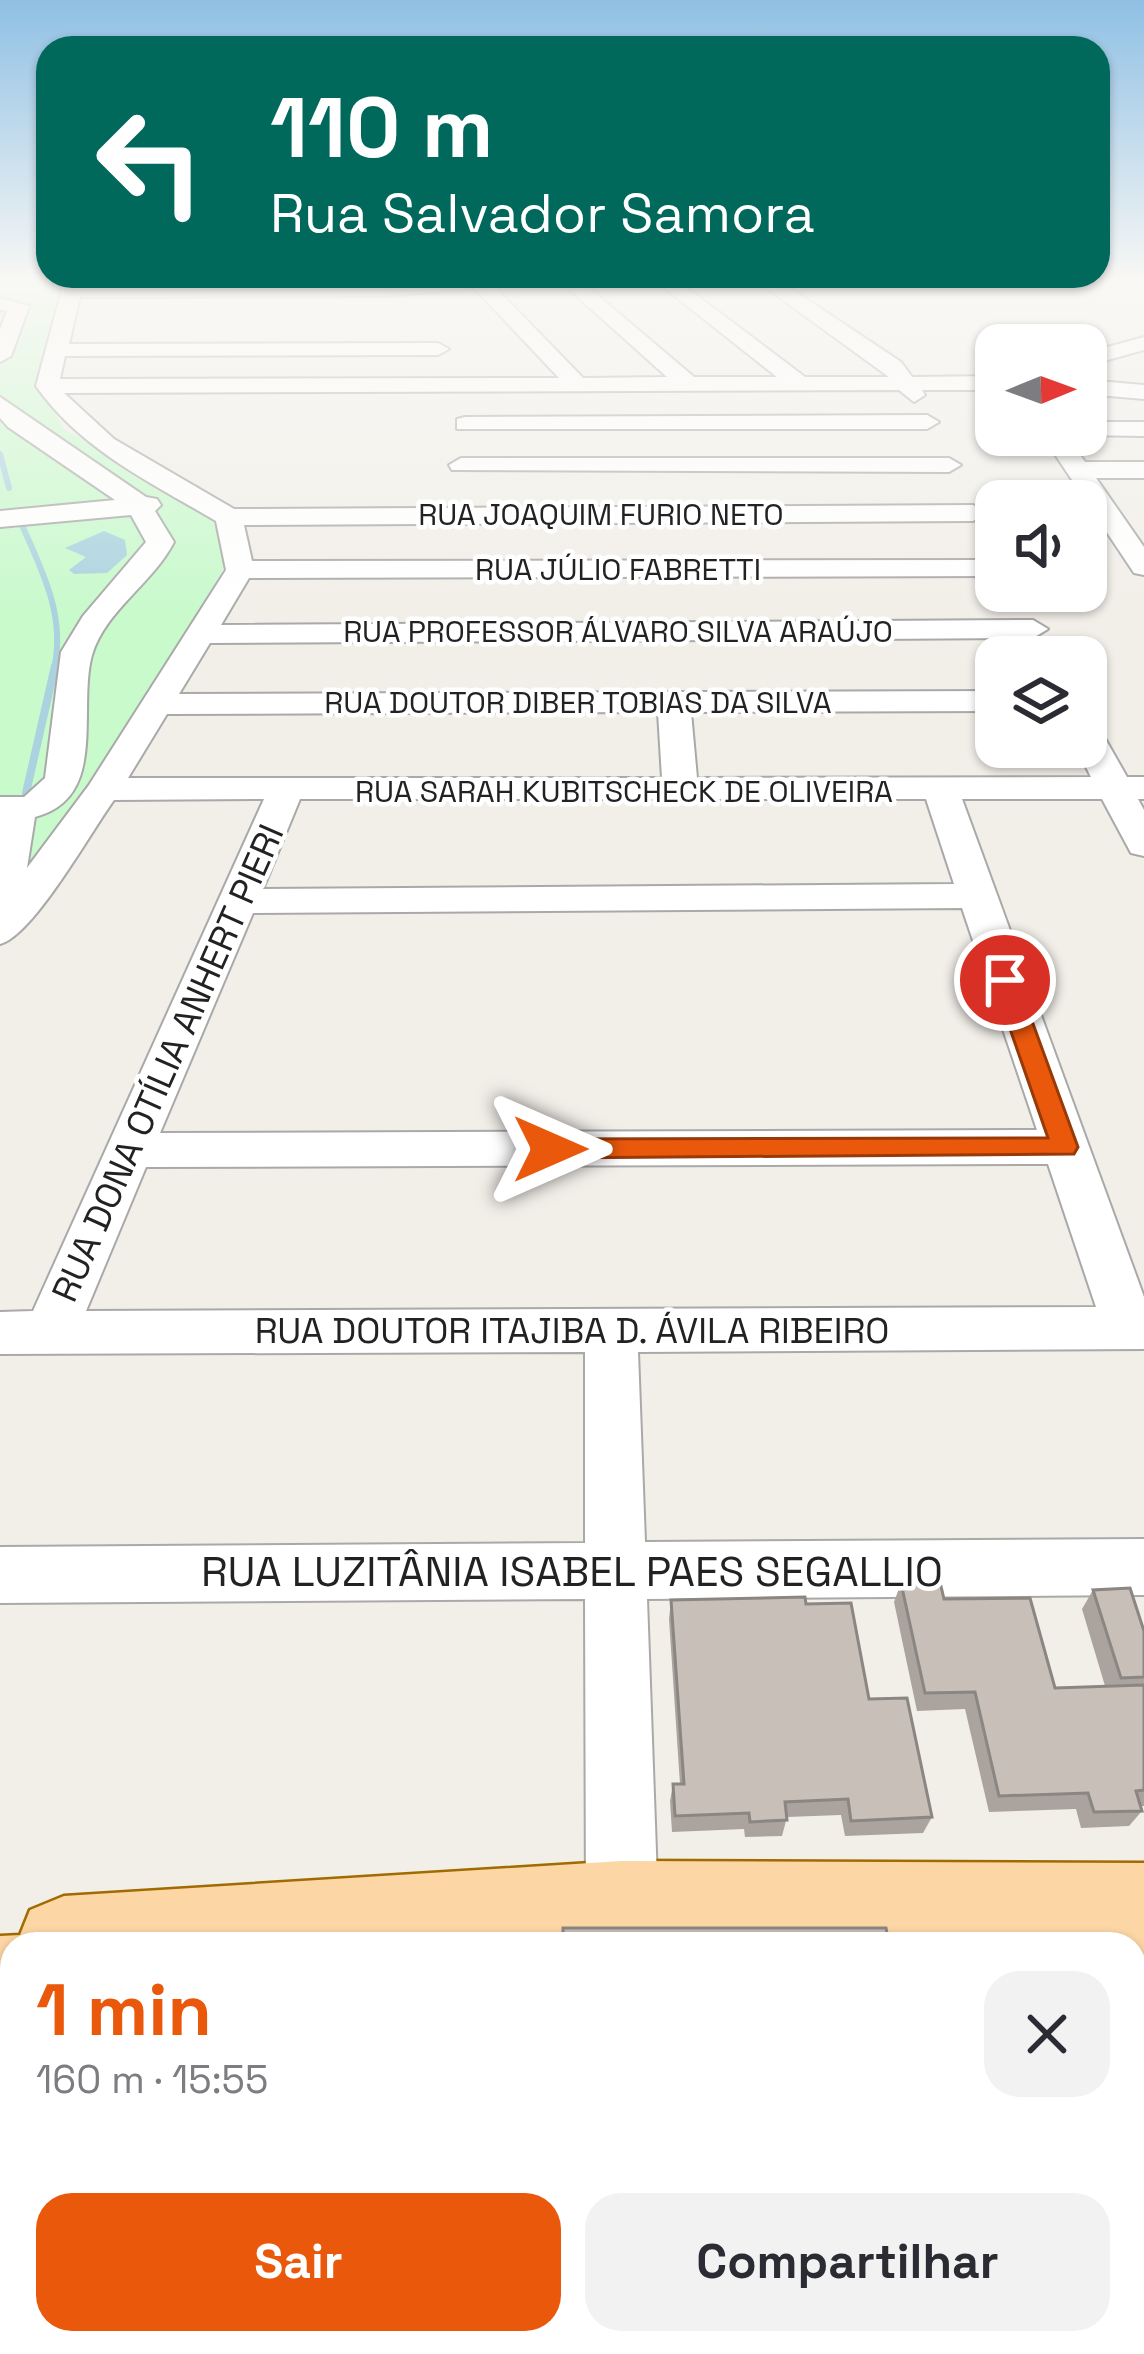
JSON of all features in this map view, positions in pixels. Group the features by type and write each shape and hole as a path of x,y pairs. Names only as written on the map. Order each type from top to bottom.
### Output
{"main road":[{"path":"336,1932 622,1908 1144,1910"}],"street":[{"path":"8,920 104,789 240,570 224,513 105,441 60,406 51,392"},
{"path":"451,514 461,465 465,392"},
{"path":"913,392 975,517"},
{"path":"0,404 16,422 137,503 160,542 150,566 92,628 76,653 68,770 50,796 9,809 3,864 8,920"},
{"path":"465,424 927,422"},
{"path":"1107,429 1144,429"},
{"path":"1068,456 1144,567"},
{"path":"461,465 949,465"},
{"path":"1078,470 1144,470"},
{"path":"0,519 137,503"},
{"name":"RUA JOAQUIM FURIO NETO","path":"137,503 224,513 973,513"},
{"path":"650,515 660,600"},
{"path":"1111,518 1144,518"},
{"name":"RUA JÚLIO FABRETTI","path":"240,570 660,600 975,570"},
{"name":"RUA PROFESSOR ÁLVARO SILVA ARAÚJO","path":"203,634 599,666 660,600 744,666 975,648"},
{"name":"RUA DOUTOR DIBER TOBIAS DA SILVA","path":"160,704 599,666 674,701 744,666 975,698"},
{"path":"674,701 680,790"},
{"path":"1107,760 1129,788 1144,845"},
{"path":"940,788 1064,1147 1137,1328"},
{"name":"RUA SARAH KUBITSCHECK DE OLIVEIRA","path":"104,789 286,793 1129,788"},
{"name":"RUA DONA OTÍLIA ANHERT PIERI","path":"25,1333 130,1150 286,793"},
{"path":"238,901 976,896"},
{"path":"130,1150 1064,1147"},
{"name":"RUA DOUTOR ITAJIBA D. ÁVILA RIBEIRO","path":"25,1333 1137,1328"},
{"path":"611,1330 622,1908"},
{"name":"RUA LUZITÂNIA ISABEL PAES SEGALLIO","path":"0,1575 1144,1567"}],"green space":[{"path":"0,392 44,392 64,429 217,518 228,553 215,591 36,867 13,879 0,871"}],"water":[{"path":"104,531 125,540 127,555 107,573 74,574 69,570 86,557 65,548"}],"building":[{"path":"940,1582 944,1599 1030,1598 1055,1688 1144,1685 1144,1790 1136,1791 1142,1811 1094,1812 1088,1793 999,1796 975,1692 925,1693 901,1583"},
{"path":"1130,1588 1144,1631 1144,1677 1121,1678 1093,1590"},
{"path":"805,1597 806,1604 851,1603 869,1699 907,1698 932,1817 851,1821 848,1799 785,1802 787,1820 750,1822 749,1813 675,1816 673,1784 684,1784 671,1600"},
{"path":"563,1928 886,1928 887,1932 563,1932"}],"waterway":[{"path":"0,454 9,488"},
{"path":"21,523 54,612 54,669"},
{"path":"26,793 55,666"}],"route":[{"path":"550,1149 1064,1147 1005,980"}]}
